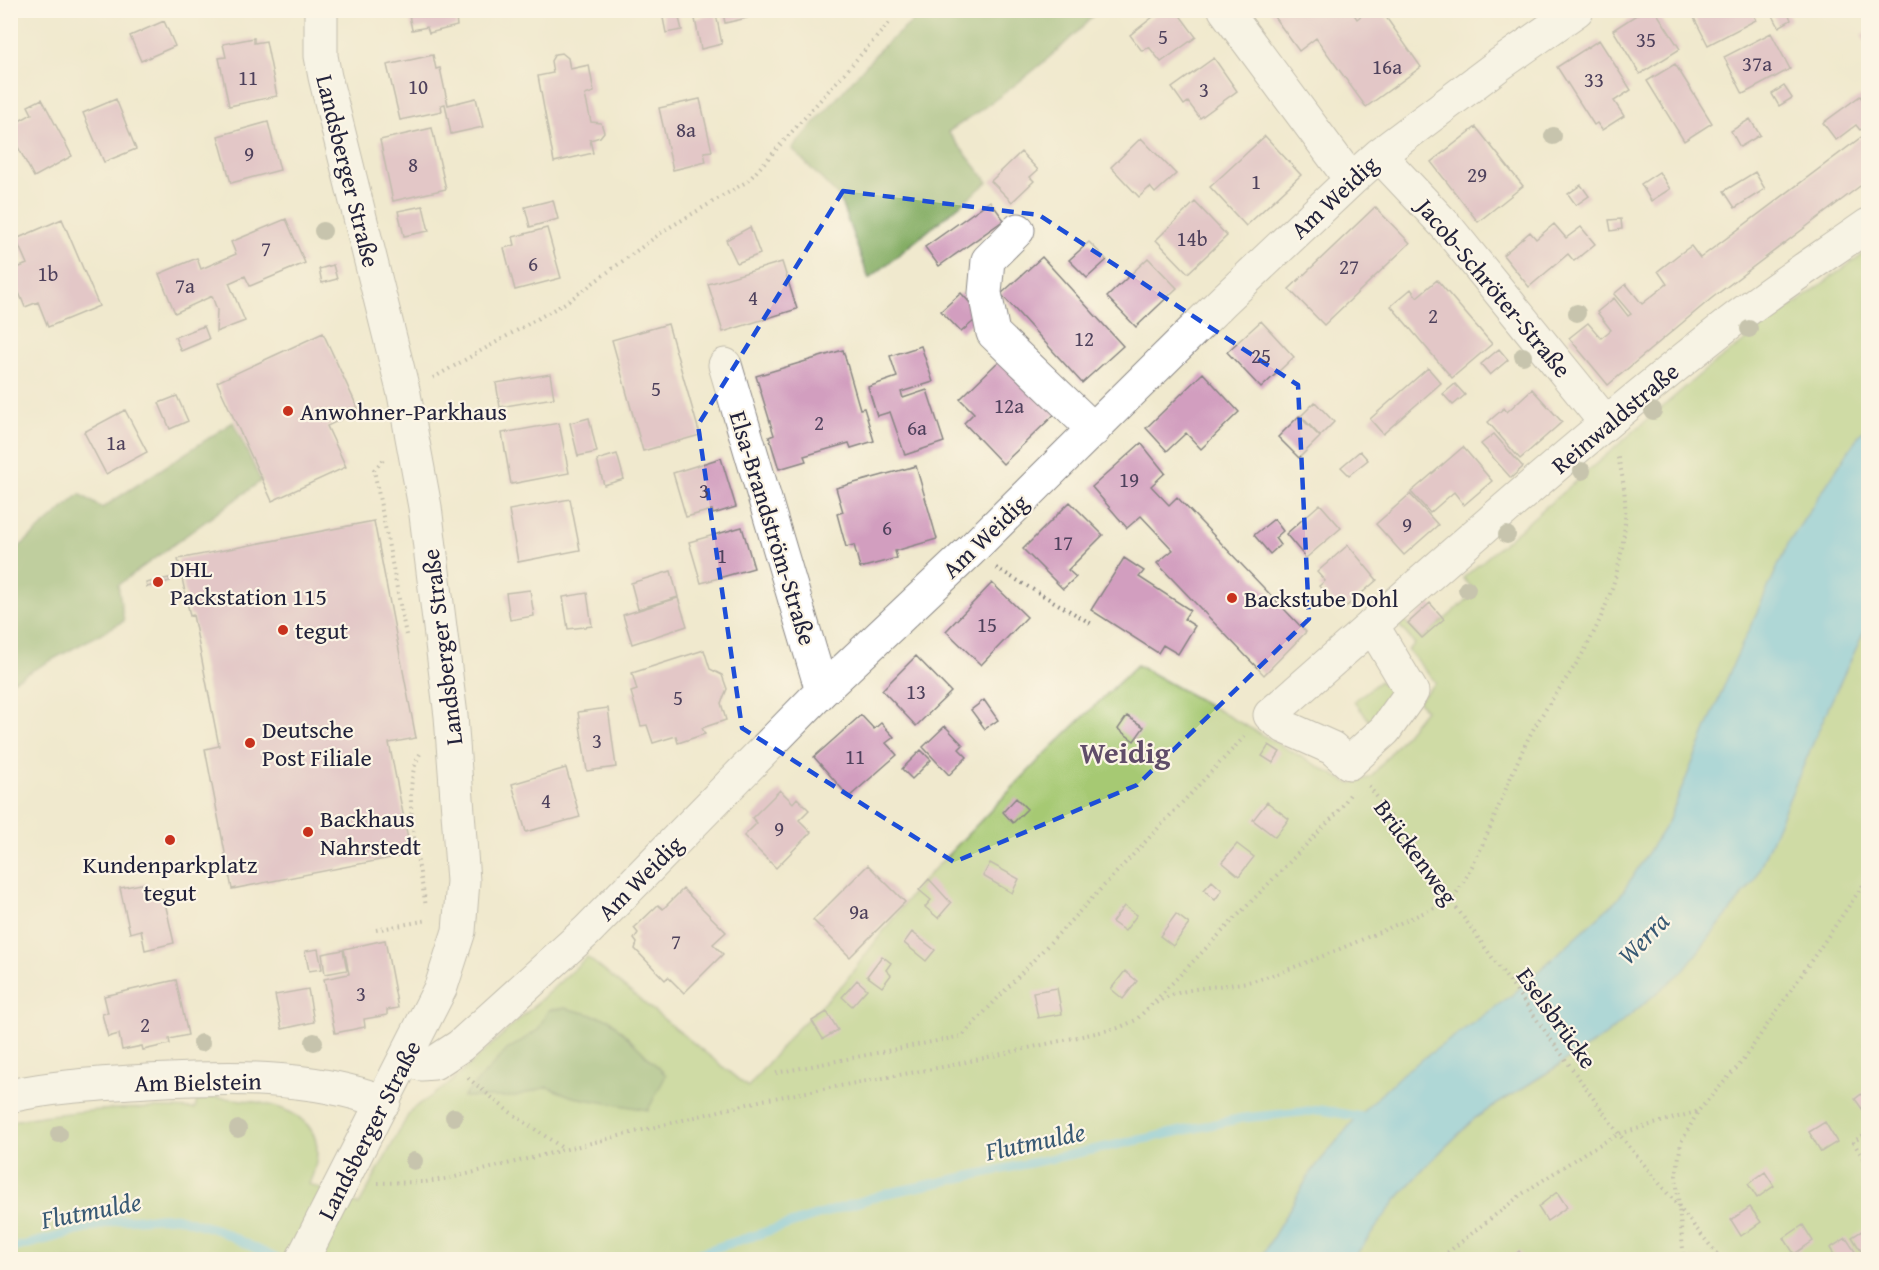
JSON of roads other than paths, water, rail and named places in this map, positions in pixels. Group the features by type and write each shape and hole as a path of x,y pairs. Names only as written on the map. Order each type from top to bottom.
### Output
{"street":[{"name":"Landsberger Straße","path":"302,1260 441,987 459,931 463,881 451,716 436,584 404,394 325,78 321,56 321,10"},
{"path":"1225,10 1351,180"},
{"name":"Am Weidig","path":"406,1058 421,1064 444,1058 587,931 822,691 969,552 1223,301 1351,180 1379,155 1496,67 1577,10"},
{"name":"Jacob-Schröter-Straße","path":"1379,155 1446,226 1606,423"},
{"name":"Reinwaldstraße","path":"1372,626 1412,692 1357,776 1332,747 1285,728 1259,724 1606,423 1729,324 1869,225"},
{"path":"1018,230 988,260 985,292 993,333 1094,430"},
{"name":"Elsa-Brandström-Straße","path":"724,364 822,691"},
{"name":"Am Bielstein","path":"10,1096 107,1083 200,1079 326,1086 354,1091 384,1102"}],"water":[{"name":"Werra","path":"1868,426 1868,623 1829,706 1754,881 1682,972 1605,1036 1475,1118 1431,1161 1397,1199 1353,1259 1260,1259 1311,1172 1355,1119 1403,1073 1512,995 1618,899 1668,822 1734,662 1789,542 1859,435"}],"waterway":[{"name":"Flutmulde","path":"678,1260 884,1194 1243,1118 1321,1110 1368,1118"},
{"name":"Flutmulde","path":"10,1249 119,1220 176,1217 218,1230 279,1260"}],"place":[{"name":"Anwohner-Parkhaus","path":"288,411"},
{"name":"DHL Packstation 115","path":"158,582"},
{"name":"Backstube Dohl","path":"1232,598"},
{"name":"tegut","path":"283,630"},
{"name":"Deutsche Post Filiale","path":"250,743"},
{"name":"Backhaus Nahrstedt","path":"308,832"},
{"name":"Kundenparkplatz tegut","path":"170,840"}],"district":[{"name":"Weidig","path":"1125,752"}]}
